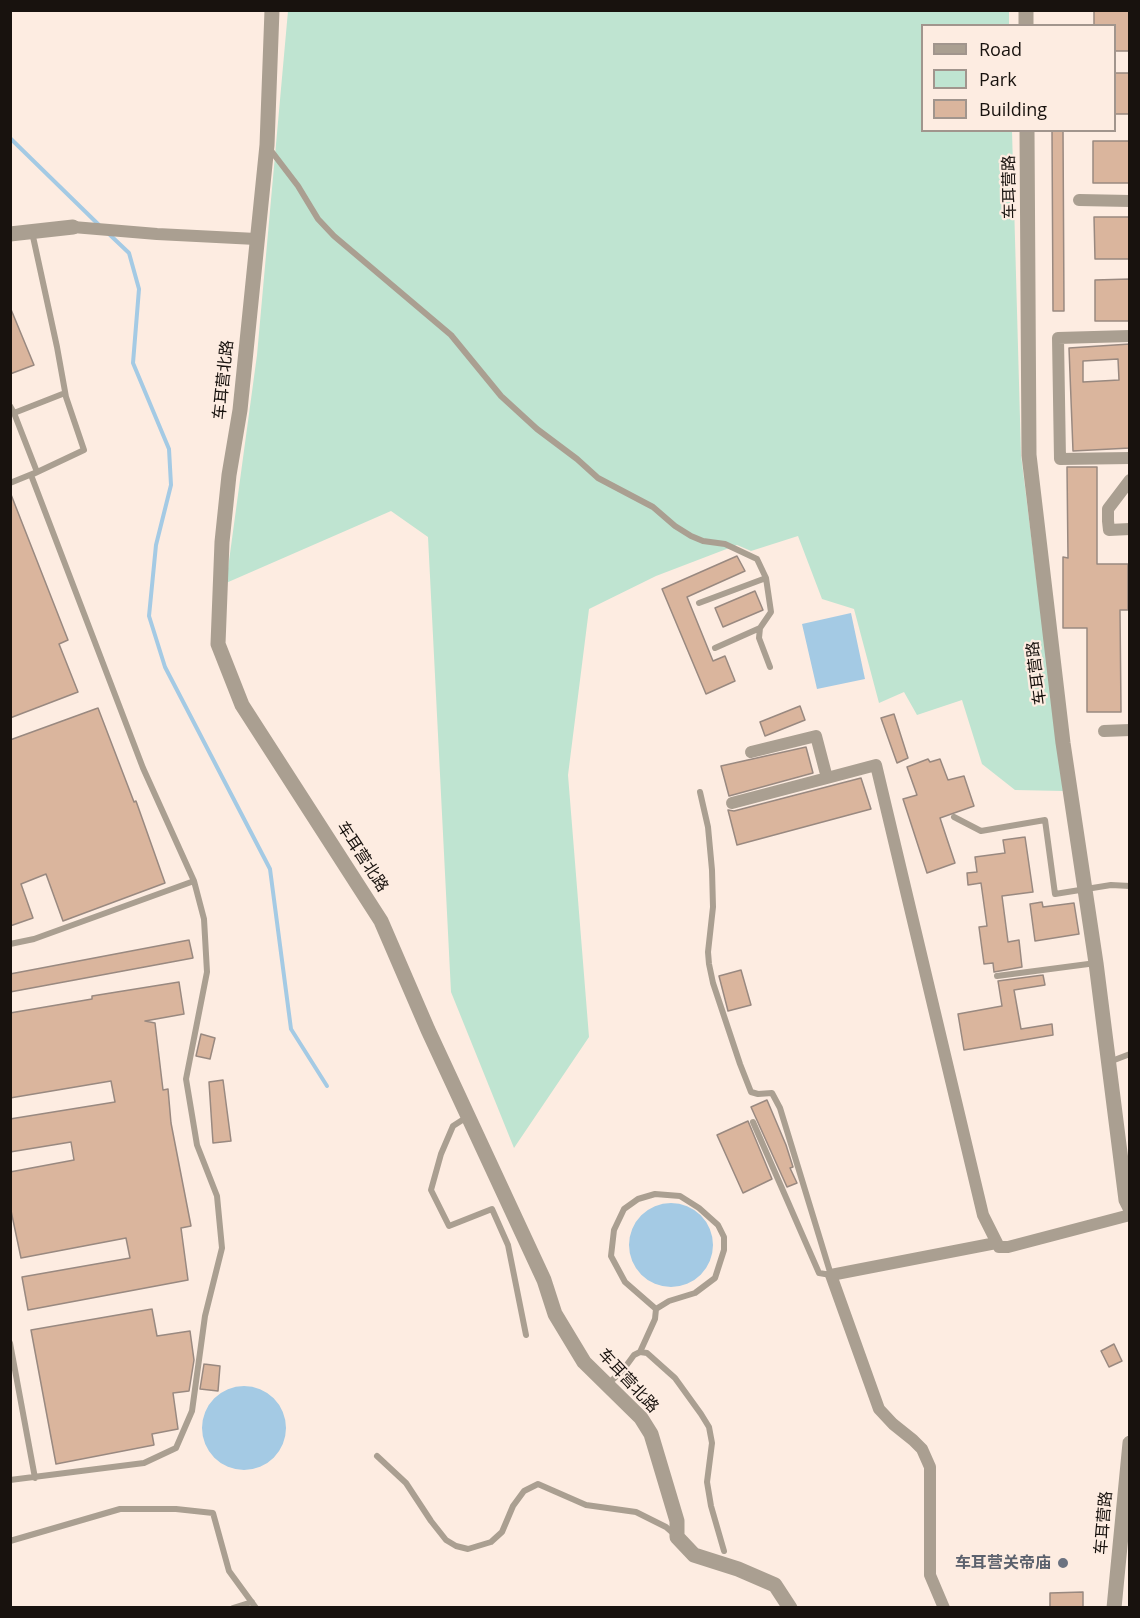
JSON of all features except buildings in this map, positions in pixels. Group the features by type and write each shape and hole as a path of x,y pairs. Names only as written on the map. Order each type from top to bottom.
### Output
{"street":[{"name":"车耳营北路","path":"272,10 267,145 240,410 229,475 222,542 218,645 242,705 381,921 467,1117 544,1280 555,1314 584,1362 641,1418 651,1434 676,1521 677,1537"},
{"name":"车耳营路","path":"1027,132 1029,455 1064,743 1128,1199"},
{"path":"1079,200 1130,201"},
{"path":"10,234 74,227 157,234 256,238"},
{"path":"1130,336 1058,338 1060,459 1130,458"},
{"path":"1130,480 1108,509 1109,530 1130,529"},
{"path":"1104,731 1130,730"},
{"path":"751,752 816,736 827,778"},
{"path":"732,803 876,765 983,1215 996,1243 999,1247 1008,1247 1130,1215"},
{"path":"944,1608 930,1575 930,1467 922,1449 879,1409 831,1275 996,1243"},
{"name":"车耳营路","path":"1114,1608 1130,1443"},
{"path":"677,1537 694,1555 738,1569 775,1585 790,1608"}],"lane":[{"path":"267,145 298,186 318,219 334,236 451,335 501,396 537,429 598,478 653,507 691,536 703,541 725,544 757,559 766,578 771,612 760,628 759,638 770,667"},
{"path":"10,1480 144,1463 176,1448 192,1411 205,1316 222,1248 217,1196 196,1145 186,1079 207,972 204,919 194,881 144,768 92,639 31,475 84,450 65,393 32,232"},
{"path":"37,472 12,410 65,393"},
{"path":"10,483 37,472"},
{"path":"699,603 766,578"},
{"path":"715,648 760,628"},
{"path":"700,792 708,827 712,870 712,907 708,952 713,982 751,1092 772,1093 780,1108 831,1275 819,1273 753,1122"},
{"path":"954,817 981,831 1045,820 1055,894 1085,888 1130,886"},
{"path":"10,944 34,939 194,881"},
{"path":"997,976 1096,963"},
{"path":"1109,1062 1130,1054"},
{"path":"467,1117 453,1126 441,1154 431,1190 449,1226 492,1209 508,1245 526,1335"},
{"path":"656,1194 680,1196 699,1208 718,1225 723,1237 724,1250 715,1278 694,1293 669,1301 656,1309 625,1282 611,1256 614,1230 624,1209 638,1199 656,1194"},
{"path":"640,1352 655,1319 656,1309"},
{"path":"10,1343 35,1478"},
{"path":"607,1385 623,1370 634,1355 640,1352 646,1353 675,1378 709,1427 712,1443 707,1482 711,1506 724,1551"},
{"path":"377,1456 406,1483 446,1540 456,1546 468,1549 492,1542 502,1532 513,1506 524,1491 538,1484 586,1504 636,1512 666,1527 677,1537"},
{"path":"10,1541 120,1509 176,1509 213,1513 229,1571 254,1605 232,1608"}],"green space":[{"path":"288,11 1009,11 1009,24 921,24 921,132 1012,132 1021,455 1063,791 1015,790 982,764 962,700 917,715 904,692 879,703 854,609 822,599 798,536 751,551 737,545 656,576 589,609 568,775 589,1037 514,1148 451,992 428,537 391,511 226,583 257,355"}],"water":[{"path":"851,613 865,679 817,689 802,624"},
{"path":"671,1203 687,1206 701,1215 710,1229 713,1245 710,1261 701,1275 687,1284 671,1287 655,1284 641,1275 632,1261 629,1245 632,1229 641,1215 655,1206"},
{"path":"244,1386 260,1389 274,1398 283,1412 286,1428 283,1444 274,1458 260,1467 244,1470 228,1467 214,1458 205,1444 202,1428 205,1412 214,1398 228,1389"}],"waterway":[{"path":"10,138 99,225"},
{"path":"109,234 129,253 139,289 133,363 169,449 171,485 156,545 149,616 165,667 270,869 291,1029 327,1086"}],"place":[{"name":"车耳营关帝庙","path":"1063,1563"}]}
